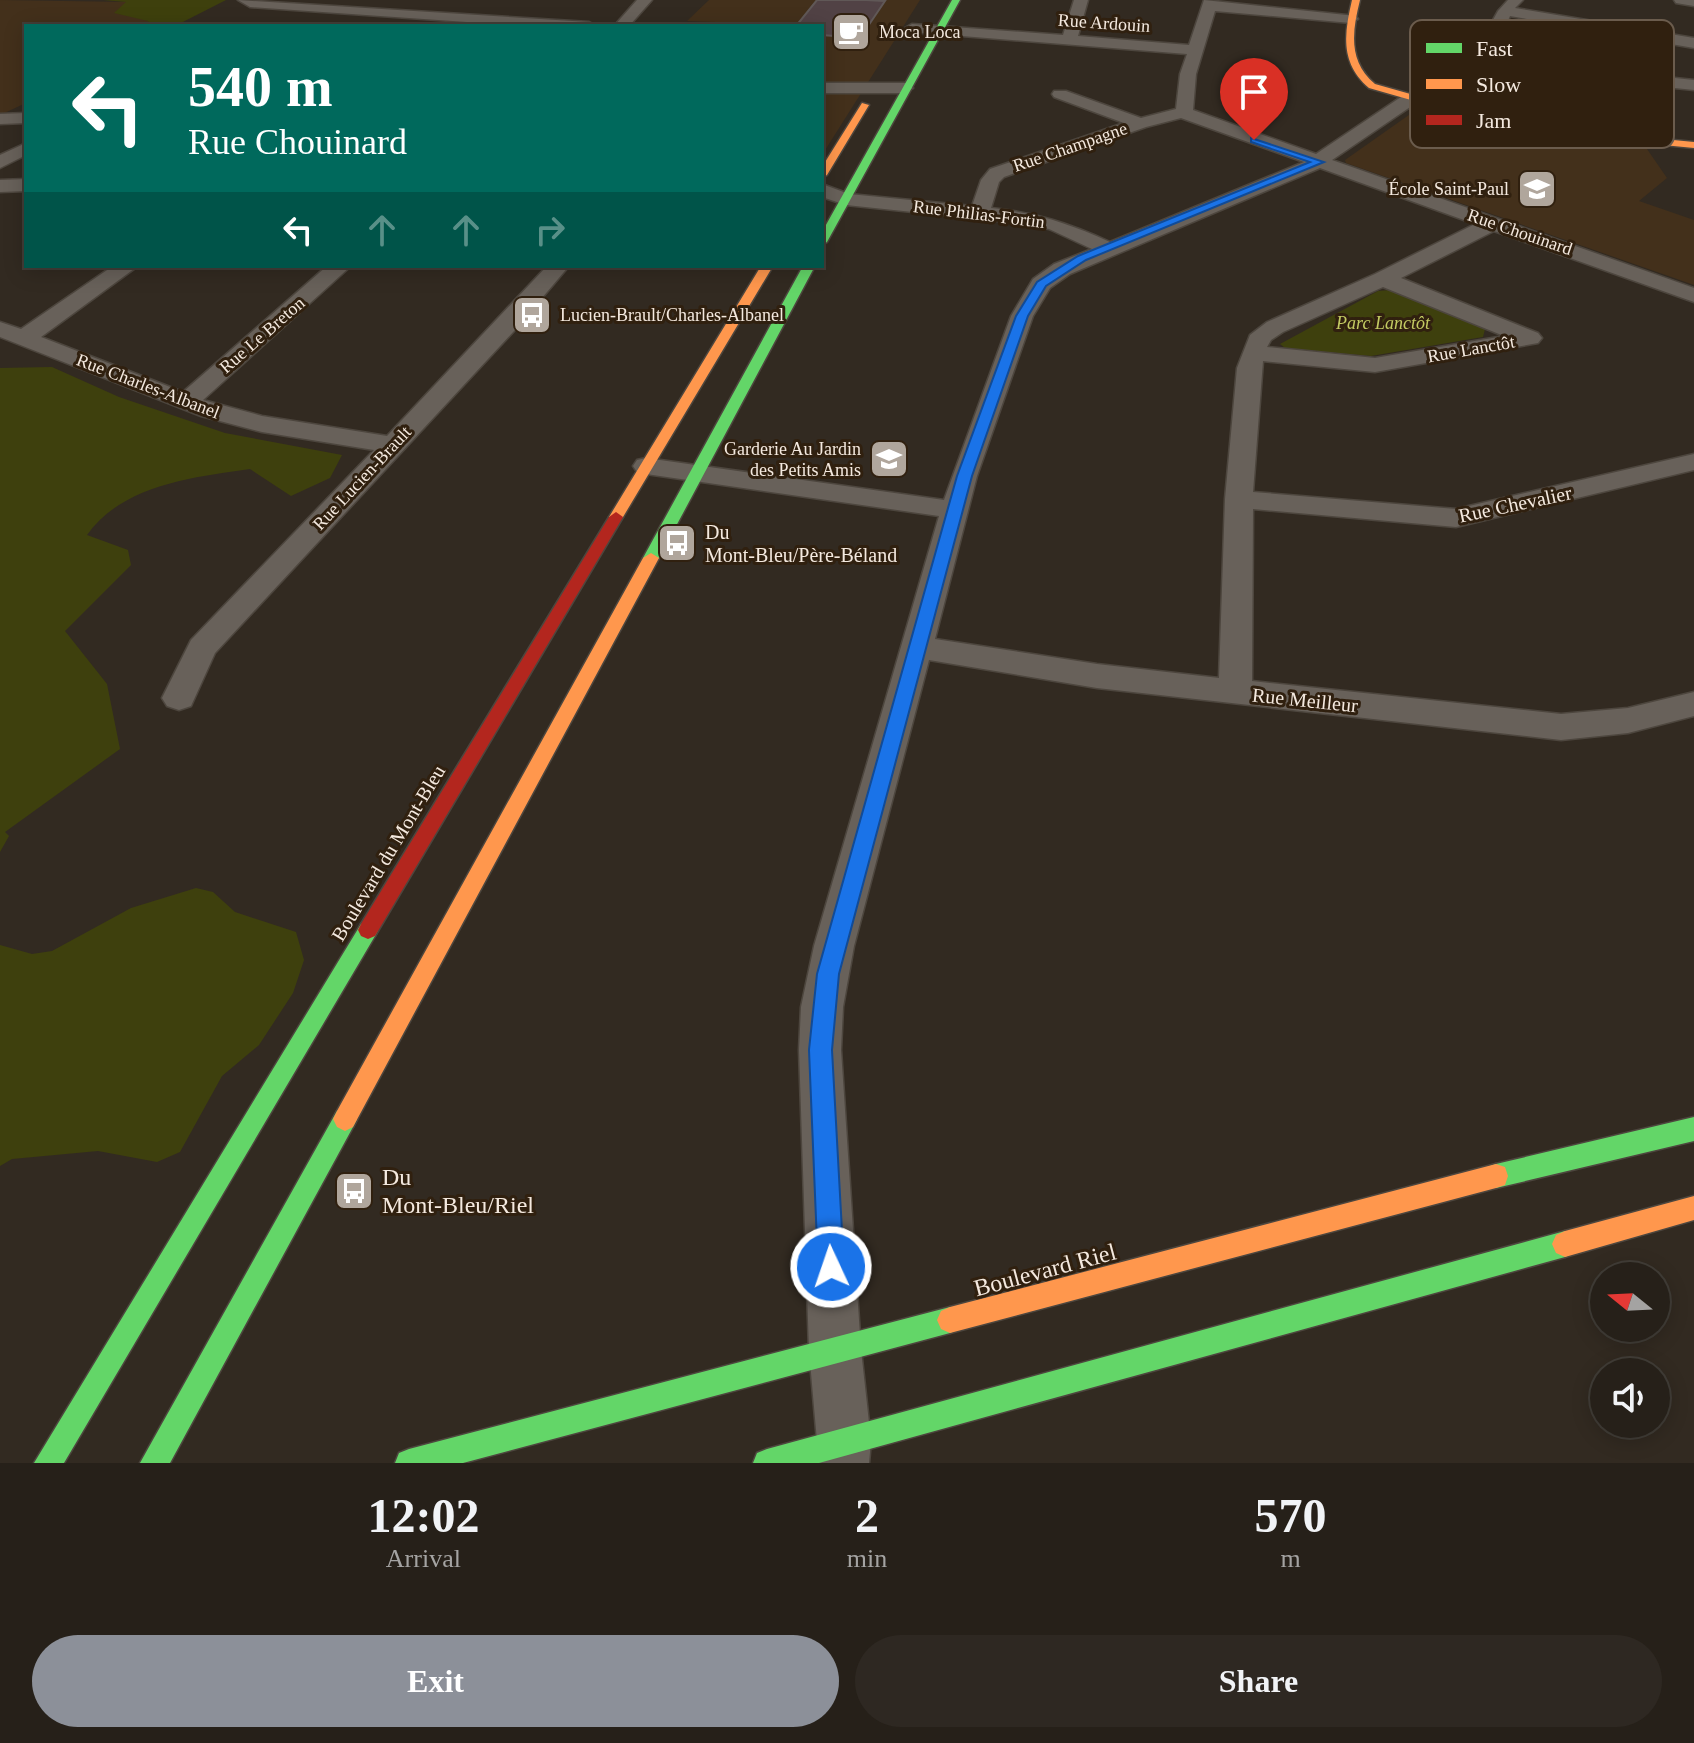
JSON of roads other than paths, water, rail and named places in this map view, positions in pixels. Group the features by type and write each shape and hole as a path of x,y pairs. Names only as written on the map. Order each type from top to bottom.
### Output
{"street":[{"path":"245,0 250,3 325,9 558,24"},
{"path":"623,24 645,0"},
{"path":"824,238 956,0"},
{"path":"1069,40 1081,0"},
{"path":"1356,0 1351,19 1349,62 1356,77 1410,99"},
{"path":"1681,0 1694,2"},
{"path":"1184,112 1188,74 1210,3 1351,19"},
{"path":"1511,6 1580,20"},
{"name":"Rue Ardouin","path":"912,29 1196,50"},
{"path":"1674,39 1694,43"},
{"path":"824,172 889,65"},
{"path":"1674,83 1694,85"},
{"path":"824,88 905,88"},
{"name":"Rue Champagne","path":"1060,94 1140,123"},
{"path":"843,1452 820,1050 822,1007 834,946 954,510 1022,316 1035,292 1062,269 1319,162 1410,99"},
{"name":"Rue Champagne","path":"980,212 990,180 997,173 1140,123 1184,112"},
{"name":"Rue Chouinard","path":"1184,112 1203,122 1622,267 1694,295"},
{"path":"0,119 24,118"},
{"path":"856,120 886,123"},
{"path":"1674,143 1694,145"},
{"path":"0,162 24,149"},
{"path":"0,186 24,185"},
{"name":"Rue Philias-Fortin","path":"824,191 846,199 1042,220 1107,248"},
{"path":"1235,692 1239,499 1253,353 1262,335 1493,223"},
{"path":"25,337 124,268"},
{"name":"Rue Le Breton","path":"185,403 338,268"},
{"name":"Rue Lucien-Brault","path":"179,698 202,648 556,268"},
{"name":"Boulevard du Mont-Bleu","path":"48,1463 766,268"},
{"path":"154,1463 455,921 808,268"},
{"name":"Rue Lanctôt","path":"1253,353 1375,365 1530,338 1383,279"},
{"name":"Rue Charles-Albanel","path":"0,329 185,403 262,424 393,445"},
{"name":"Rue Chevalier","path":"1239,499 1456,518 1694,462"},
{"path":"646,466 954,510"},
{"name":"Rue Meilleur","path":"916,647 1097,676 1561,727 1616,724 1694,704"},
{"name":"Boulevard Riel","path":"409,1463 1520,1170 1694,1129"},
{"path":"767,1463 843,1452 1694,1208"}],"place":[{"name":"Moca Loca","path":"851,32"},
{"name":"École Saint-Paul","path":"1537,189"},
{"name":"Lucien-Brault/Charles-Albanel","path":"532,315"},
{"name":"Garderie Au Jardin des Petits Amis","path":"889,459"},
{"name":"Du Mont-Bleu/Père-Béland","path":"677,543"},
{"name":"Du Mont-Bleu/Riel","path":"354,1191"}],"park label":[{"name":"Parc Lanctôt","path":"1383,323"}]}
